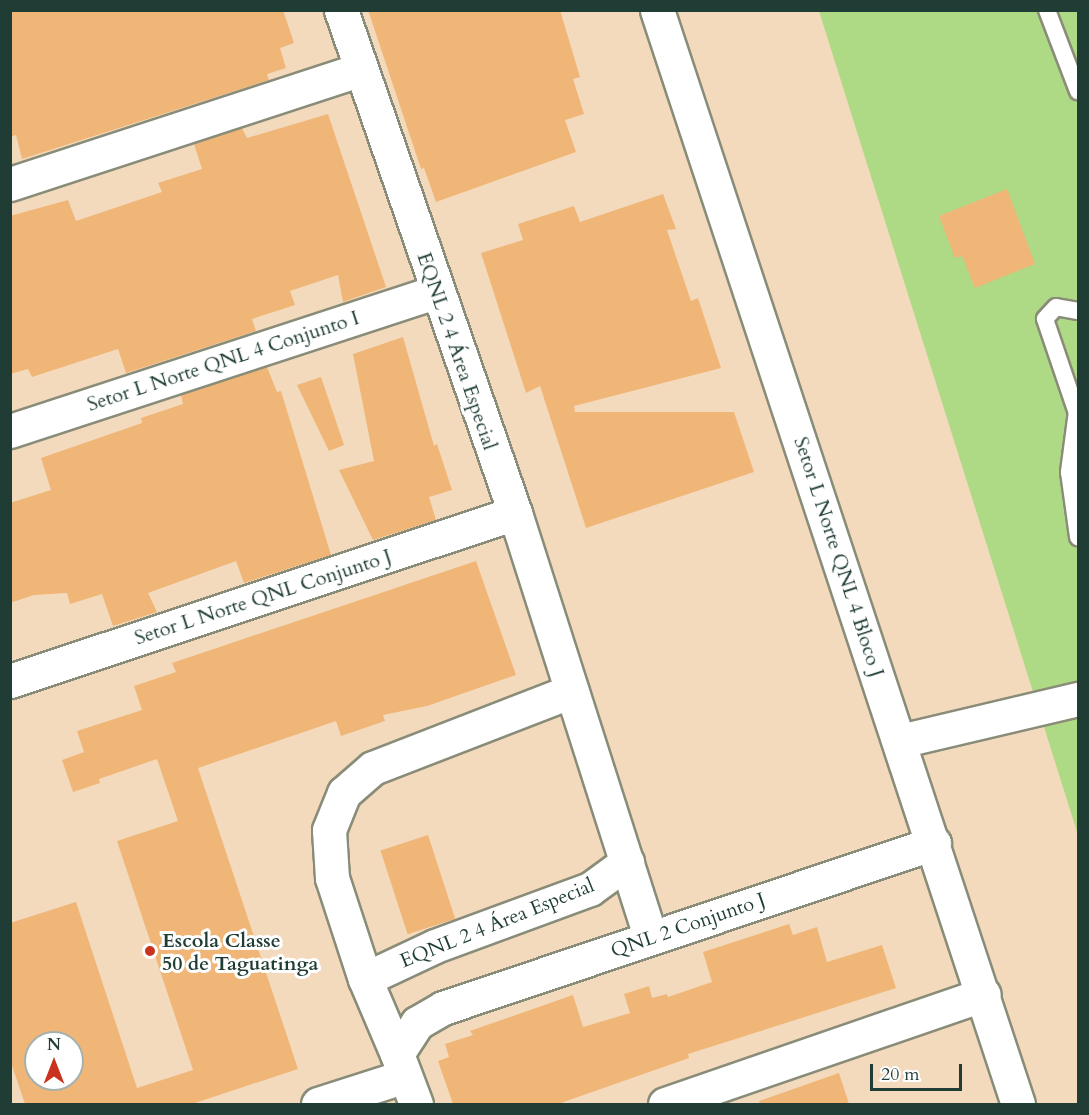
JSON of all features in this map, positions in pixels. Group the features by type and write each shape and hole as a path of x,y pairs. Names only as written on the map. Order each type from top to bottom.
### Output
{"street":[{"name":"EQNL 2 4 Área Especial","path":"341,10 359,70 435,292 515,513 651,938"},
{"name":"Setor L Norte QNL 4 Bloco J","path":"657,10 984,994 1018,1104"},
{"path":"10,184 359,70"},
{"name":"Setor L Norte QNL 4 Conjunto I","path":"10,431 435,292"},
{"name":"Setor L Norte QNL Conjunto J","path":"10,681 515,513"},
{"path":"318,1104 406,1078 365,980 332,878 329,830 344,793 373,768 572,691"},
{"path":"900,741 1078,699"},
{"name":"QNL 2 Conjunto J","path":"406,1078 417,1023 443,1008 934,843"},
{"name":"EQNL 2 4 Área Especial","path":"365,980 435,946 590,889 627,862"},
{"path":"664,1104 984,994"}],"lane":[{"path":"1047,10 1078,91"},
{"path":"1078,311 1056,307 1045,319 1078,413 1069,472 1078,537"}],"green space":[{"path":"819,11 1078,11 1078,835"}],"building":[{"path":"10,10 283,10 294,43 280,48 286,68 267,74 269,80 22,159 16,135 10,137"},
{"path":"368,10 560,10 580,77 573,79 584,114 565,120 576,152 436,202 424,168 421,169"},
{"path":"328,114 386,287 343,302 338,275 290,291 295,305 252,319 256,331 126,373 118,349 32,377 28,369 10,374 10,216 68,200 76,221 162,192 158,183 202,169 194,144 242,128 247,138"},
{"path":"1007,189 1035,264 975,288 962,256 955,258 939,216"},
{"path":"663,194 676,229 667,230 691,301 698,298 721,368 574,406 575,412 734,412 754,472 586,528 540,386 526,393 481,253 523,240 518,224 574,206 580,222"},
{"path":"403,337 434,446 437,444 452,490 429,497 436,520 373,540 339,470 374,461 353,354"},
{"path":"267,367 277,392 281,391 331,555 244,583 236,561 148,593 157,612 113,626 102,594 70,604 67,593 34,595 10,603 10,503 51,490 41,458 142,423 141,418 183,404 181,395"},
{"path":"321,377 344,445 329,451 297,385"},
{"path":"476,561 516,675 427,706 383,715 385,721 341,736 336,721 198,768 298,1069 192,1104 25,1104 10,1060 10,923 76,902 137,1088 193,1070 117,841 178,821 157,759 99,779 100,783 73,792 62,760 84,752 77,731 142,710 134,686 176,672 172,663"},
{"path":"428,835 455,919 408,934 380,850"},
{"path":"789,924 793,935 817,927 827,962 882,945 896,988 688,1054 689,1058 558,1104 453,1104 438,1061 449,1057 445,1044 473,1035 470,1031 573,995 583,1027 630,1013 624,994 649,986 652,998 667,994 668,997 712,982 703,952"},
{"path":"839,1073 849,1104 760,1104 759,1101"}],"place":[{"name":"Escola Classe 50 de Taguatinga","path":"150,951"}]}
